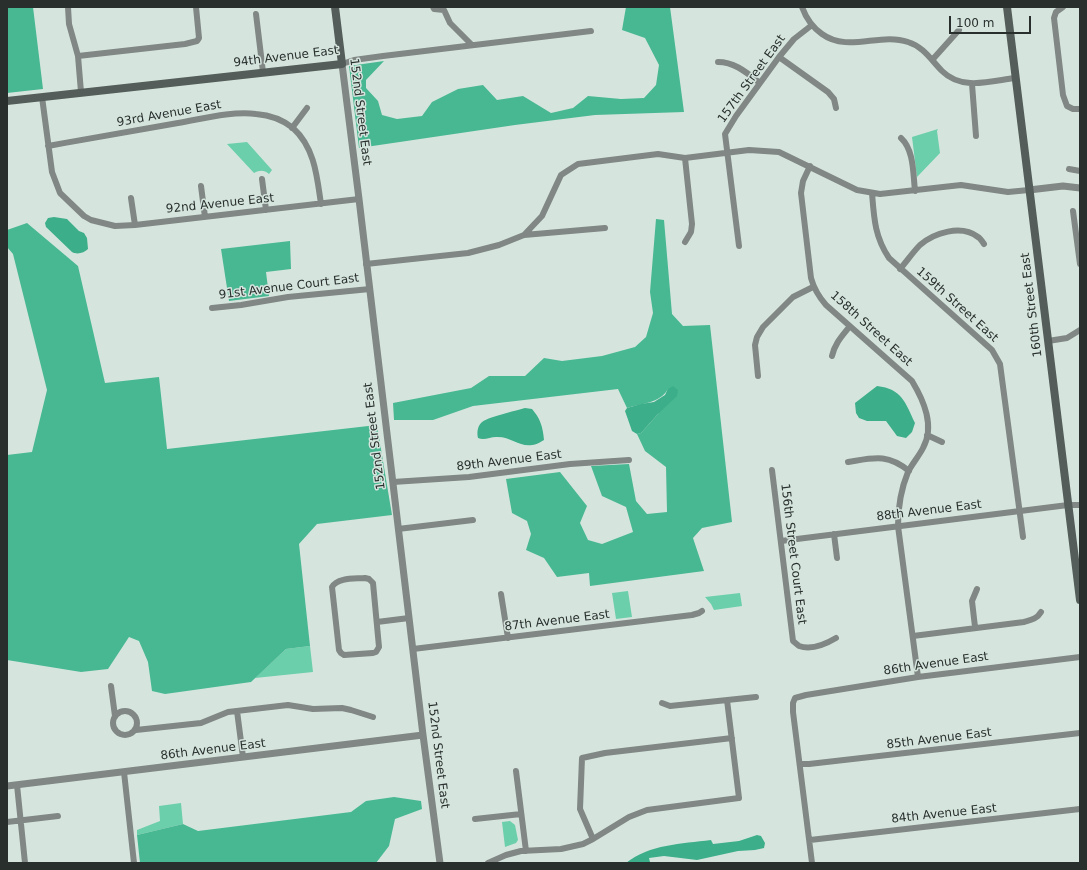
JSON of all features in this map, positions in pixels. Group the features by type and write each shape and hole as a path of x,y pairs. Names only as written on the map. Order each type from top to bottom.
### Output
{"main road":[{"name":"152nd Street East","path":"335,7 342,64"},
{"name":"160th Street East","path":"1007,7 1080,600"},
{"name":"94th Avenue East","path":"7,101 342,64"}],"street":[{"path":"68,7 70,29 78,56 81,92"},
{"path":"78,56 185,44 197,41 196,7"},
{"path":"433,7 434,9 444,10 450,23 471,44"},
{"path":"802,7 806,17 812,25 835,41 848,42 900,39 921,48 948,76 960,82 972,84 1015,78"},
{"path":"1063,7 1058,10 1054,18 1063,95 1067,106 1074,109 1080,109"},
{"path":"256,14 263,72"},
{"name":"157th Street East","path":"739,246 725,141 727,131 779,57 794,39 812,25"},
{"name":"94th Avenue East","path":"342,64 354,60 471,44 591,30"},
{"path":"933,59 959,30"},
{"path":"779,57 828,92 834,99 836,108"},
{"path":"718,62 730,63 760,83"},
{"name":"152nd Street East","path":"342,64 412,649 440,863"},
{"path":"972,84 976,136"},
{"path":"42,97 48,146"},
{"path":"307,108 292,128 303,140 314,161 321,204"},
{"name":"93rd Avenue East","path":"48,146 226,115 256,114 274,118 292,128"},
{"path":"901,138 909,149 915,190"},
{"name":"92nd Avenue East","path":"48,146 52,172 60,192 84,216 91,220 115,226 359,199"},
{"path":"524,235 542,216 561,175 578,164 658,154 685,158 749,150 775,151 787,155 857,190 872,194 887,194 961,185 1008,192 1063,186 1080,188"},
{"path":"685,158 692,224 691,232 685,242"},
{"name":"158th Street East","path":"810,166 801,188 801,202 813,288 820,298 912,381 919,393 926,411 928,425 924,446 909,471 898,511 898,526 918,677"},
{"path":"1069,169 1080,171"},
{"path":"262,179 266,210"},
{"path":"201,186 205,217"},
{"name":"159th Street East","path":"872,194 877,234 884,251 889,258 992,350 1000,364 1023,537"},
{"path":"131,198 134,225"},
{"path":"1073,212 1078,238 1080,264"},
{"name":"91st Avenue Court East","path":"366,264 468,253 499,245 524,235 605,228"},
{"path":"900,269 921,245 932,237 944,233 955,231 970,233 978,237 984,244"},
{"path":"758,376 755,345 757,337 763,327 794,297 813,288"},
{"name":"91st Avenue Court East","path":"212,308 288,297 370,289"},
{"path":"832,356 833,349 838,340 850,326"},
{"path":"1048,341 1067,338 1080,330"},
{"path":"927,435 942,442"},
{"path":"848,462 882,458 909,471"},
{"name":"89th Avenue East","path":"393,482 469,477 570,464 629,460"},
{"name":"156th Street Court East","path":"772,470 794,641 799,646 809,647 824,644 836,638"},
{"name":"88th Avenue East","path":"781,541 1068,505 1080,505"},
{"path":"398,529 472,520"},
{"path":"834,534 837,558"},
{"path":"365,578 371,581 373,583 377,622 379,645 376,652 346,656 341,653 339,650 332,589 334,583 338,580 365,578"},
{"path":"975,627 972,601 977,589"},
{"path":"501,594 508,638"},
{"name":"87th Avenue East","path":"412,649 692,615 702,611"},
{"path":"913,636 1029,621 1039,616 1041,612"},
{"path":"377,622 409,618"},
{"name":"86th Avenue East","path":"801,764 793,712 793,703 795,698 806,694 918,677 1080,657"},
{"path":"111,686 115,716 113,724 114,728 119,734 127,736 131,735 136,730 138,721 134,714 122,711 115,716"},
{"path":"662,703 670,706 756,697"},
{"path":"488,863 506,855 526,851 561,849 583,844 621,821 647,810 739,798 727,700"},
{"path":"136,730 201,723 219,715 237,711 288,705 313,709 346,709 373,717"},
{"path":"237,711 243,757"},
{"name":"85th Avenue East","path":"801,764 825,763 1080,733"},
{"name":"86th Avenue East","path":"7,786 423,735"},
{"path":"593,839 580,809 582,758 605,753 732,738"},
{"path":"801,764 812,863"},
{"path":"516,771 526,851"},
{"path":"124,772 134,863"},
{"path":"17,785 25,863"},
{"name":"84th Avenue East","path":"810,840 1080,809"},
{"path":"475,819 521,814"},
{"path":"7,822 58,816"}],"shaded area":[{"path":"7,7 33,7 43,89 7,93"},
{"path":"626,7 670,7 684,112 595,115 359,148 349,66 384,61 366,80 366,88 378,101 382,115 397,119 422,116 432,102 458,89 483,85 497,100 523,96 551,113 573,108 588,96 621,99 644,98 656,85 659,65 645,38 622,30"},
{"path":"938,129 940,153 917,177 912,137"},
{"path":"247,142 272,170 269,174 262,171 254,173 227,144"},
{"path":"54,217 67,219 79,231 84,233 87,238 88,249 85,252 72,252 46,227 45,223 48,218"},
{"path":"656,219 664,220 672,314 683,326 710,325 732,522 702,528 693,538 704,571 590,586 589,573 557,577 544,558 526,550 531,534 527,521 512,513 506,479 560,472 587,506 580,523 588,540 602,544 633,532 626,507 602,496 591,466 629,464 636,501 647,514 667,512 666,467 645,451 637,434 641,433 658,414 668,389 660,398 627,408 618,389 473,406 433,420 394,420 393,403 471,388 489,376 525,376 544,358 562,361 602,356 635,347 646,337 653,313 650,292"},
{"path":"27,223 78,266 105,383 159,377 167,449 377,425 392,515 317,524 299,544 310,646 286,649 251,682 165,694 152,691 148,662 139,641 129,637 108,669 81,672 7,660 7,455 32,452 47,390 13,254 7,247 7,230"},
{"path":"290,241 291,269 266,272 269,296 229,301 221,249"},
{"path":"673,386 678,390 677,396 641,433 637,434 632,431 625,411 627,408 654,402 665,395 668,389"},
{"path":"877,386 897,393 905,403 915,423 912,432 906,438 897,436 886,421 867,421 859,418 856,413 855,403"},
{"path":"525,408 532,409 539,419 544,440 537,444 525,445 503,437 478,438 477,433 479,426 484,421 495,416"},
{"path":"628,591 632,617 616,619 612,593"},
{"path":"740,593 742,606 714,610 705,597"},
{"path":"310,646 313,672 255,678 286,649"},
{"path":"394,797 421,801 422,809 395,819 389,846 376,863 140,863 137,835 183,824 198,831 351,812 366,801"},
{"path":"181,803 183,824 137,835 137,830 160,821 159,806"},
{"path":"510,821 515,825 518,840 516,843 505,847 502,822"},
{"path":"757,835 761,836 765,843 764,848 738,851 697,860 664,856 649,858 650,862 648,863 626,863 645,852 656,848 711,840 713,844 739,841"}]}
